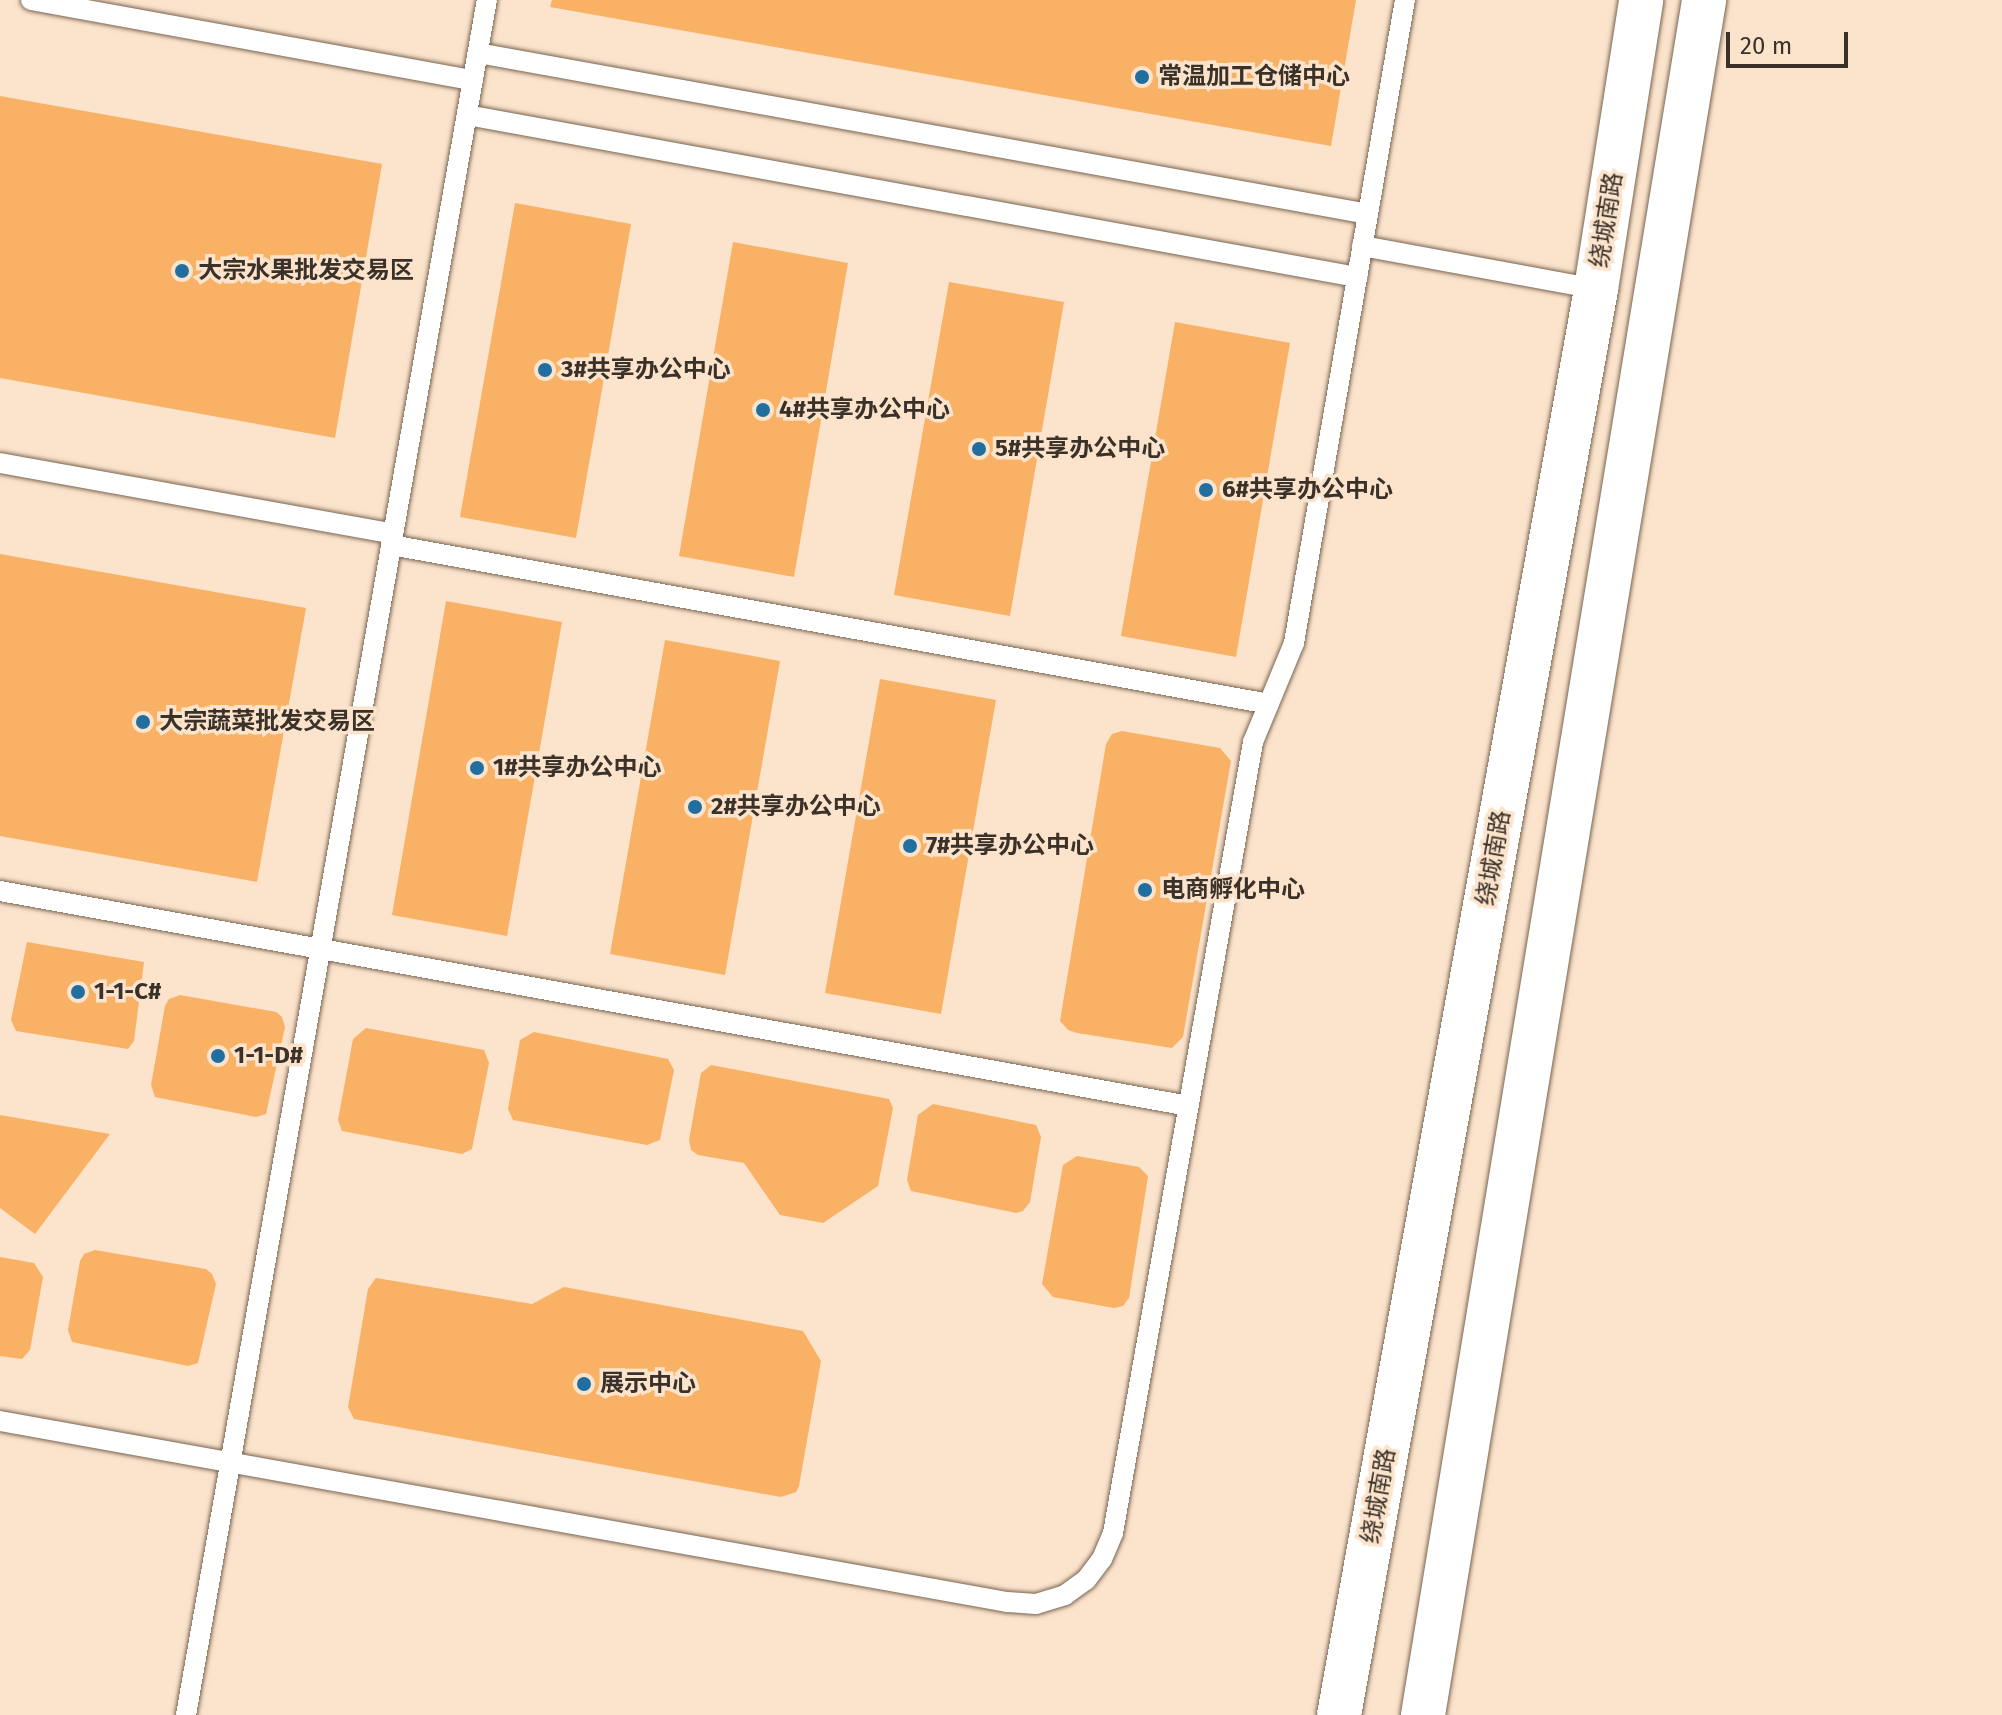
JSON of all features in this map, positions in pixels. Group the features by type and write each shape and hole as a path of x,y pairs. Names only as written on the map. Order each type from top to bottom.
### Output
{"highway":[{"name":"绕城南路","path":"1339,1715 1596,289 1641,0"},
{"path":"1423,1715 1704,0"}],"lane":[{"path":"31,0 473,80"},
{"path":"186,1715 487,0"},
{"path":"0,1421 1007,1602 1036,1604 1065,1595 1094,1570 1113,1533 1253,742 1294,643 1405,0"},
{"path":"478,53 1368,214"},
{"path":"467,115 1357,277"},
{"path":"1362,246 1596,289"},
{"path":"0,463 392,540 1269,704"},
{"path":"0,891 1189,1106"}],"building":[{"name":"常温加工仓储中心","path":"552,0 1356,0 1331,146 550,7"},
{"name":"大宗水果批发交易区","path":"0,96 382,164 335,438 0,378"},
{"name":"3#共享办公中心","path":"515,203 631,224 576,538 460,517"},
{"name":"4#共享办公中心","path":"733,242 848,263 794,577 679,556"},
{"name":"5#共享办公中心","path":"949,282 1064,302 1010,616 894,595"},
{"name":"6#共享办公中心","path":"1175,322 1290,343 1236,657 1121,636"},
{"name":"大宗蔬菜批发交易区","path":"0,554 306,608 257,882 0,836"},
{"name":"1#共享办公中心","path":"446,601 562,622 507,936 392,915"},
{"name":"2#共享办公中心","path":"665,640 780,661 725,975 610,954"},
{"name":"7#共享办公中心","path":"880,679 996,700 941,1014 825,993"},
{"name":"电商孵化中心","path":"1122,731 1220,748 1231,761 1183,1037 1172,1048 1077,1033 1068,1030 1060,1021 1106,744 1112,734"},
{"name":"1-1-C#","path":"27,942 144,962 134,1041 128,1049 16,1031 11,1020"},
{"name":"1-1-D#","path":"180,995 276,1012 282,1017 285,1027 266,1114 256,1117 155,1097 151,1085 165,1006 169,999"},
{"path":"366,1028 484,1050 489,1063 472,1149 462,1154 342,1131 338,1120 353,1039"},
{"path":"534,1032 668,1059 674,1070 660,1140 647,1145 513,1120 508,1109 520,1040"},
{"path":"711,1065 889,1099 893,1108 878,1186 823,1223 780,1215 744,1163 698,1155 691,1150 689,1140 701,1073"},
{"path":"933,1104 1036,1125 1041,1137 1030,1202 1023,1211 1016,1213 911,1191 907,1180 918,1115"},
{"path":"0,1115 110,1134 35,1234 0,1208"},
{"path":"1077,1156 1139,1167 1148,1176 1129,1298 1123,1306 1114,1308 1053,1297 1042,1284 1063,1165"},
{"path":"95,1250 206,1269 212,1274 216,1284 198,1363 188,1366 72,1342 68,1330 80,1261 84,1254"},
{"path":"0,1257 34,1263 43,1277 30,1350 22,1359 0,1356"},
{"name":"展示中心","path":"376,1278 532,1304 564,1287 803,1331 821,1361 796,1492 781,1497 354,1419 348,1407 368,1289"}],"place":[{"name":"常温加工仓储中心","path":"1142,77"},
{"name":"大宗水果批发交易区","path":"182,271"},
{"name":"3#共享办公中心","path":"545,370"},
{"name":"4#共享办公中心","path":"763,410"},
{"name":"5#共享办公中心","path":"979,449"},
{"name":"6#共享办公中心","path":"1206,490"},
{"name":"大宗蔬菜批发交易区","path":"143,722"},
{"name":"1#共享办公中心","path":"477,768"},
{"name":"2#共享办公中心","path":"695,807"},
{"name":"7#共享办公中心","path":"910,846"},
{"name":"电商孵化中心","path":"1145,890"},
{"name":"1-1-C#","path":"78,992"},
{"name":"1-1-D#","path":"218,1056"},
{"name":"展示中心","path":"584,1384"}]}
